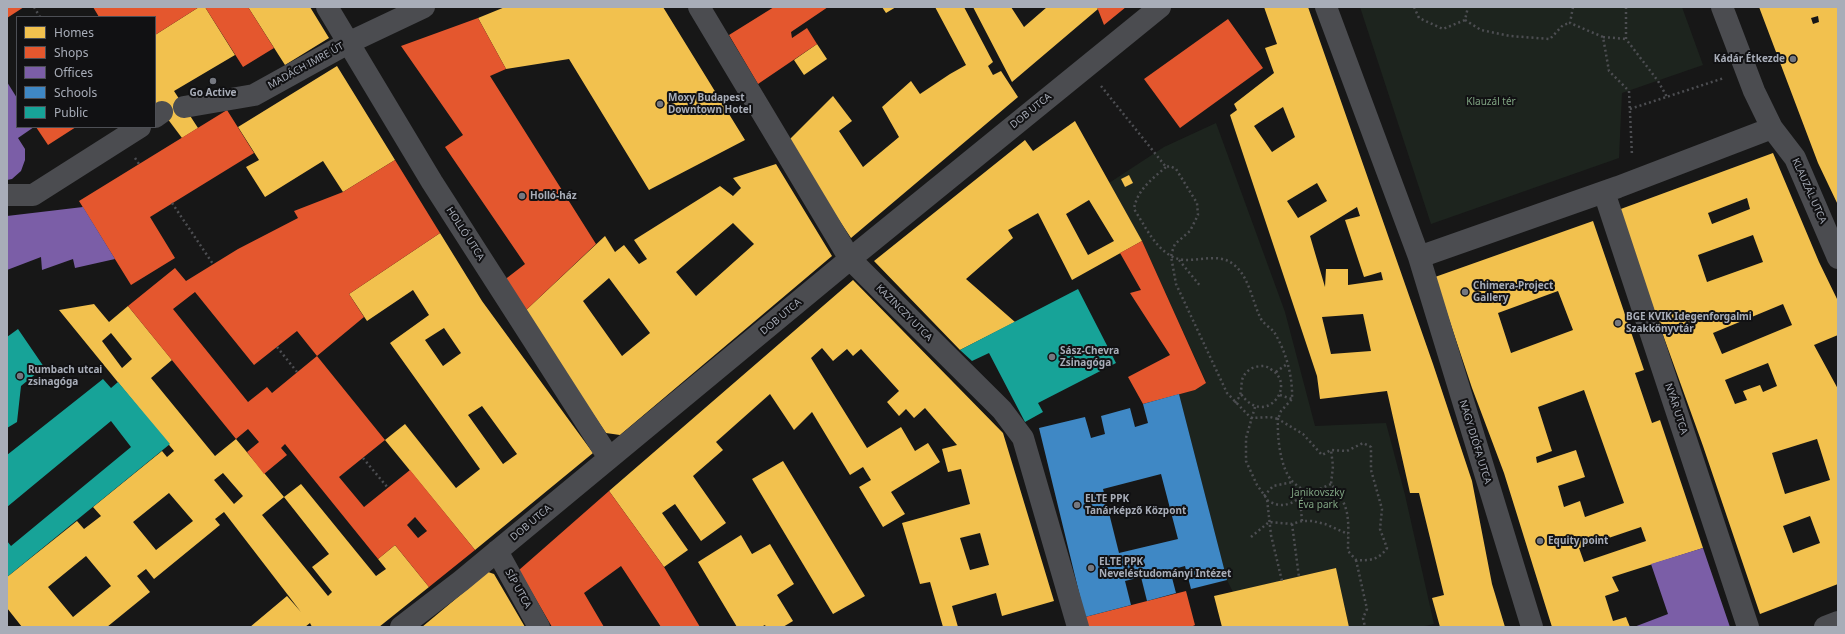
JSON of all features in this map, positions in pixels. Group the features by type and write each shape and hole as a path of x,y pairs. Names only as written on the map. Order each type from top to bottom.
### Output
{"street":[{"name":"HOLLÓ UTCA","path":"327,7 432,182 609,458"},
{"name":"MADÁCH IMRE ÚT","path":"184,108 254,95 348,43 424,7"},
{"name":"KAZINCZY UTCA","path":"699,7 850,259 1002,410 1023,438 1078,627"},
{"name":"DOB UTCA","path":"401,627 496,551 850,259 1160,7"},
{"path":"1326,7 1419,256 1604,192 1772,128 1754,91 1722,7"},
{"path":"7,195 33,195 138,128"},
{"name":"KLAUZÁL UTCA","path":"1772,128 1795,158 1838,258"},
{"name":"NYÁR UTCA","path":"1604,192 1748,627"},
{"name":"NAGY DIÓFA UTCA","path":"1419,256 1532,627"},
{"name":"SÍP UTCA","path":"496,551 539,627"},
{"path":"1825,627 1838,622"}],"path":[{"path":"34,7 39,16"},
{"path":"1414,7 1419,18 1443,29 1465,20"},
{"path":"1465,20 1468,7"},
{"path":"1570,23 1573,7"},
{"path":"1626,7 1626,39 1658,81 1667,97"},
{"path":"1465,20 1481,30 1510,36 1550,39 1563,25 1570,23 1603,37 1626,39"},
{"path":"1603,37 1610,71 1629,91 1633,181"},
{"path":"1630,109 1712,82"},
{"path":"1104,91 1166,167"},
{"path":"1202,287 1178,260 1171,256 1156,244 1134,209 1136,199 1148,182 1166,167 1170,166 1179,172 1197,203 1198,215 1190,231 1175,244 1171,256 1176,284 1227,393 1251,418 1270,417 1278,419 1304,434 1322,455 1331,450 1347,451 1363,443 1371,447 1371,470 1382,509 1380,529 1387,548 1383,554 1370,561 1356,560"},
{"path":"172,203 213,264"},
{"path":"1178,260 1216,257 1232,263 1244,274 1261,320 1274,332 1287,364 1293,386 1292,399 1281,411 1278,419 1277,437 1279,448 1288,474 1293,482 1309,494"},
{"path":"277,347 297,372"},
{"path":"1276,372 1287,364"},
{"path":"1235,403 1241,394 1241,381 1247,372 1256,366 1267,366 1276,372 1282,382 1280,395 1276,402 1266,407 1256,407 1246,401 1241,394"},
{"path":"1280,395 1292,399"},
{"path":"1256,407 1251,418 1246,438 1246,461 1264,496 1275,505 1285,506 1331,484"},
{"path":"1331,450 1333,466 1331,484 1342,496 1349,517 1348,551 1356,560 1367,609 1363,618 1366,627"},
{"path":"363,458 388,488"},
{"path":"1264,496 1274,486 1293,482"},
{"path":"1300,498 1302,521"},
{"path":"1267,499 1269,522 1282,581"},
{"path":"1251,537 1269,522 1292,524 1302,521 1325,524 1348,534"},
{"path":"1292,524 1299,577"}],"green space":[{"name":"Klauzál tér","path":"1360,7 1682,7 1703,65 1622,93 1619,158 1431,224"},
{"name":"Janikovszky Éva park","path":"1216,123 1285,312 1315,426 1386,423 1405,495 1434,624 1420,627 1349,627 1336,568 1233,592 1227,580 1179,394 1195,390 1206,382 1142,241 1109,183 1164,147"}],"building: Homes":[{"path":"199,7 205,7 235,55 174,91 198,128 182,138 156,103 156,34"},
{"path":"248,7 310,7 329,38 285,65"},
{"name":"Moxy Budapest Downtown Hotel","path":"505,7 663,7 745,140 649,190 569,59 506,69 478,18"},
{"path":"882,7 896,7 886,13"},
{"path":"935,7 964,7 993,62 988,66 993,75 1001,71 1018,97 851,238 787,142 833,96 852,121 839,131 863,167 899,137 882,107 911,81 920,94 966,65"},
{"path":"973,7 1011,7 1024,27 1047,7 1097,7 1098,9 1012,82"},
{"path":"1264,7 1308,7 1433,364 1472,481 1492,584 1505,627 1440,627 1432,598 1444,595 1419,493 1410,493 1387,391 1320,399 1317,376 1230,115 1237,110 1234,104 1274,73 1265,48 1277,44","holes":["1283,107 1295,137 1272,152 1254,126","1317,183 1327,201 1298,218 1287,201","1357,207 1360,216 1345,220 1364,277 1381,272 1383,280 1348,285 1348,269 1326,269 1325,287 1310,236","1363,314 1371,351 1331,354 1322,317"]},
{"path":"1759,7 1838,7 1838,205 1818,163","holes":["1818,16 1819,22 1813,24 1811,18"]},
{"path":"817,44 827,59 804,75 794,60"},
{"path":"337,66 395,160 343,192 323,161 265,197 246,167 259,160 238,127"},
{"path":"1075,121 1142,241 1072,280 1038,213 1008,230 1013,238 966,279 1015,322 960,350 874,261 1025,140 1033,151","holes":["1089,200 1114,241 1088,255 1066,214"]},
{"path":"1773,153 1819,262 1838,301 1838,335 1814,345 1838,389 1838,584 1760,614 1703,446 1618,210","holes":["1747,198 1750,209 1712,224 1708,213","1753,235 1763,262 1707,282 1698,255","1783,304 1792,325 1722,354 1713,333","1768,363 1777,386 1763,392 1760,385 1743,391 1747,400 1735,404 1725,380","1817,439 1830,480 1785,494 1772,453","1810,516 1820,543 1793,553 1783,526"]},
{"path":"776,164 832,256 620,435 606,433 524,312 605,236 615,252 624,245 639,264 647,259 634,240 720,186 733,196 741,188 733,178","holes":["733,223 754,244 696,296 676,272","609,278 650,333 622,356 583,301"]},
{"path":"1129,175 1133,183 1125,187 1121,179"},
{"path":"1593,221 1644,370 1635,373 1652,423 1660,420 1703,548 1612,577 1619,591 1605,596 1613,621 1626,617 1630,627 1552,627 1504,473 1472,388 1435,277","holes":["1558,291 1573,330 1511,353 1498,313","1584,390 1624,503 1585,517 1580,501 1564,507 1558,486 1585,477 1576,450 1537,463 1536,457 1552,451 1538,407","1641,527 1646,541 1584,562 1579,548"]},
{"path":"440,233 482,301 593,453 475,550 385,440 405,424 456,488 480,469 390,343 429,315 413,290 367,321 349,294","holes":["444,328 461,353 443,366 425,340","482,406 517,454 503,464 468,415"]},
{"path":"853,280 1003,433 1054,601 1002,616 996,593 952,606 958,627 943,627 930,582 920,584 902,523 970,504 961,469 948,472 942,449 957,445 925,408 914,418 906,409 899,416 887,402 899,391 861,349 853,356 847,349 833,361 822,348 811,358 867,448 901,427 915,451 928,443 940,462 891,492 905,514 883,527 859,487 871,480 863,467 850,475 812,412 794,430 770,394 716,442 723,450 693,476 726,523 701,541 675,504 662,513 688,550 664,567 609,491","holes":["980,533 989,565 970,570 960,538"]},
{"path":"94,304 109,322 128,306 172,360 151,378 215,456 236,439 284,497 301,484 376,576 386,569 378,559 395,545 429,587 379,627 312,627 310,623 305,627 250,627 287,596 301,612 224,512 215,519 220,525 154,579 146,569 137,576 150,592 107,627 22,627 7,608 7,577 77,521 84,529 101,516 93,507 162,451 167,457 174,451 59,310","holes":["111,333 132,359 122,368 102,341","223,473 243,496 234,504 214,480","169,493 193,521 156,550 133,522","284,497 329,554 312,567 332,592 328,596 262,515","86,556 111,586 73,617 48,587"]},
{"path":"783,461 865,596 833,614 752,479"},
{"path":"741,535 752,554 770,544 794,584 777,595 793,621 783,627 766,627 765,625 761,627 737,627 698,562"},
{"path":"1336,568 1349,627 1222,627 1214,596"},
{"path":"488,572 494,574 525,627 422,627"}],"building: Shops":[{"path":"7,7 24,7 7,18"},
{"path":"93,7 199,7 156,34 156,16 98,16"},
{"path":"205,7 248,7 274,48 243,67"},
{"path":"774,7 828,7 791,32 792,38 807,28 817,44 758,84 729,35"},
{"path":"1097,7 1126,7 1104,25"},
{"name":"Holló-ház","path":"478,18 506,69 490,76 596,244 524,312 503,281 525,264 445,147 463,135 401,46"},
{"path":"1228,19 1263,68 1180,128 1144,79"},
{"path":"227,110 254,153 150,217 175,258 131,285 79,201"},
{"path":"37,128 74,128 48,145"},
{"path":"395,160 440,233 349,294 364,317 317,356 385,440 339,477 364,507 410,470 475,550 429,587 395,545 378,559 285,444 281,448 287,455 264,474 247,452 259,442 248,429 236,439 128,306 175,268 186,281 238,249 298,218 294,211 343,192","holes":["195,292 254,365 297,331 317,356 272,393 267,387 248,402 173,309","415,517 427,531 418,538 407,525"]},
{"path":"1142,241 1206,383 1195,390 1143,404 1128,377 1170,355 1130,293 1141,290 1120,253"},
{"path":"609,491 664,567 700,627 661,627 621,566 584,593 604,627 552,627 519,570"},
{"path":"1186,591 1195,625 1191,627 1087,627 1085,617"}],"building: Offices":[{"path":"7,82 16,96 16,128 33,128 18,138 25,149 25,160 21,171 12,179 7,180"},
{"path":"83,207 115,259 75,268 73,259 42,270 41,257 7,270 7,216"},
{"path":"1703,548 1730,627 1634,627 1668,614 1651,564"}],"building: Schools":[{"path":"1179,394 1227,580 1191,589 1185,566 1170,570 1176,593 1147,601 1141,577 1125,581 1131,605 1085,617 1039,428 1085,417 1091,438 1105,434 1101,416 1130,408 1135,427 1148,423 1143,404","holes":["1161,474 1178,539 1119,553 1103,489"]}],"building: Public":[{"name":"Sász-Chevra Zsinagóga","path":"1078,289 1116,363 1038,403 1043,412 1025,422 989,353 972,361 960,350"},
{"name":"Rumbach utcai zsinagóga","path":"18,329 44,367 21,386 17,422 7,428 7,337"},
{"path":"103,379 111,388 118,382 170,444 7,577 7,541 11,546 131,447 111,421 7,507 7,455"}],"place":[{"name":"Kádár Étkezde","path":"1793,59"},
{"name":"Go Active","path":"213,81"},
{"name":"Moxy Budapest Downtown Hotel","path":"660,104"},
{"name":"Holló-ház","path":"522,196"},
{"name":"Chimera-Project Gallery","path":"1465,292"},
{"name":"BGE KVIK Idegenforgalmi Szakkönyvtár","path":"1618,323"},
{"name":"Sász-Chevra Zsinagóga","path":"1052,357"},
{"name":"Rumbach utcai zsinagóga","path":"20,376"},
{"name":"ELTE PPK Tanárképző Központ","path":"1077,505"},
{"name":"Equity point","path":"1540,541"},
{"name":"ELTE PPK Neveléstudományi Intézet","path":"1091,568"}]}
